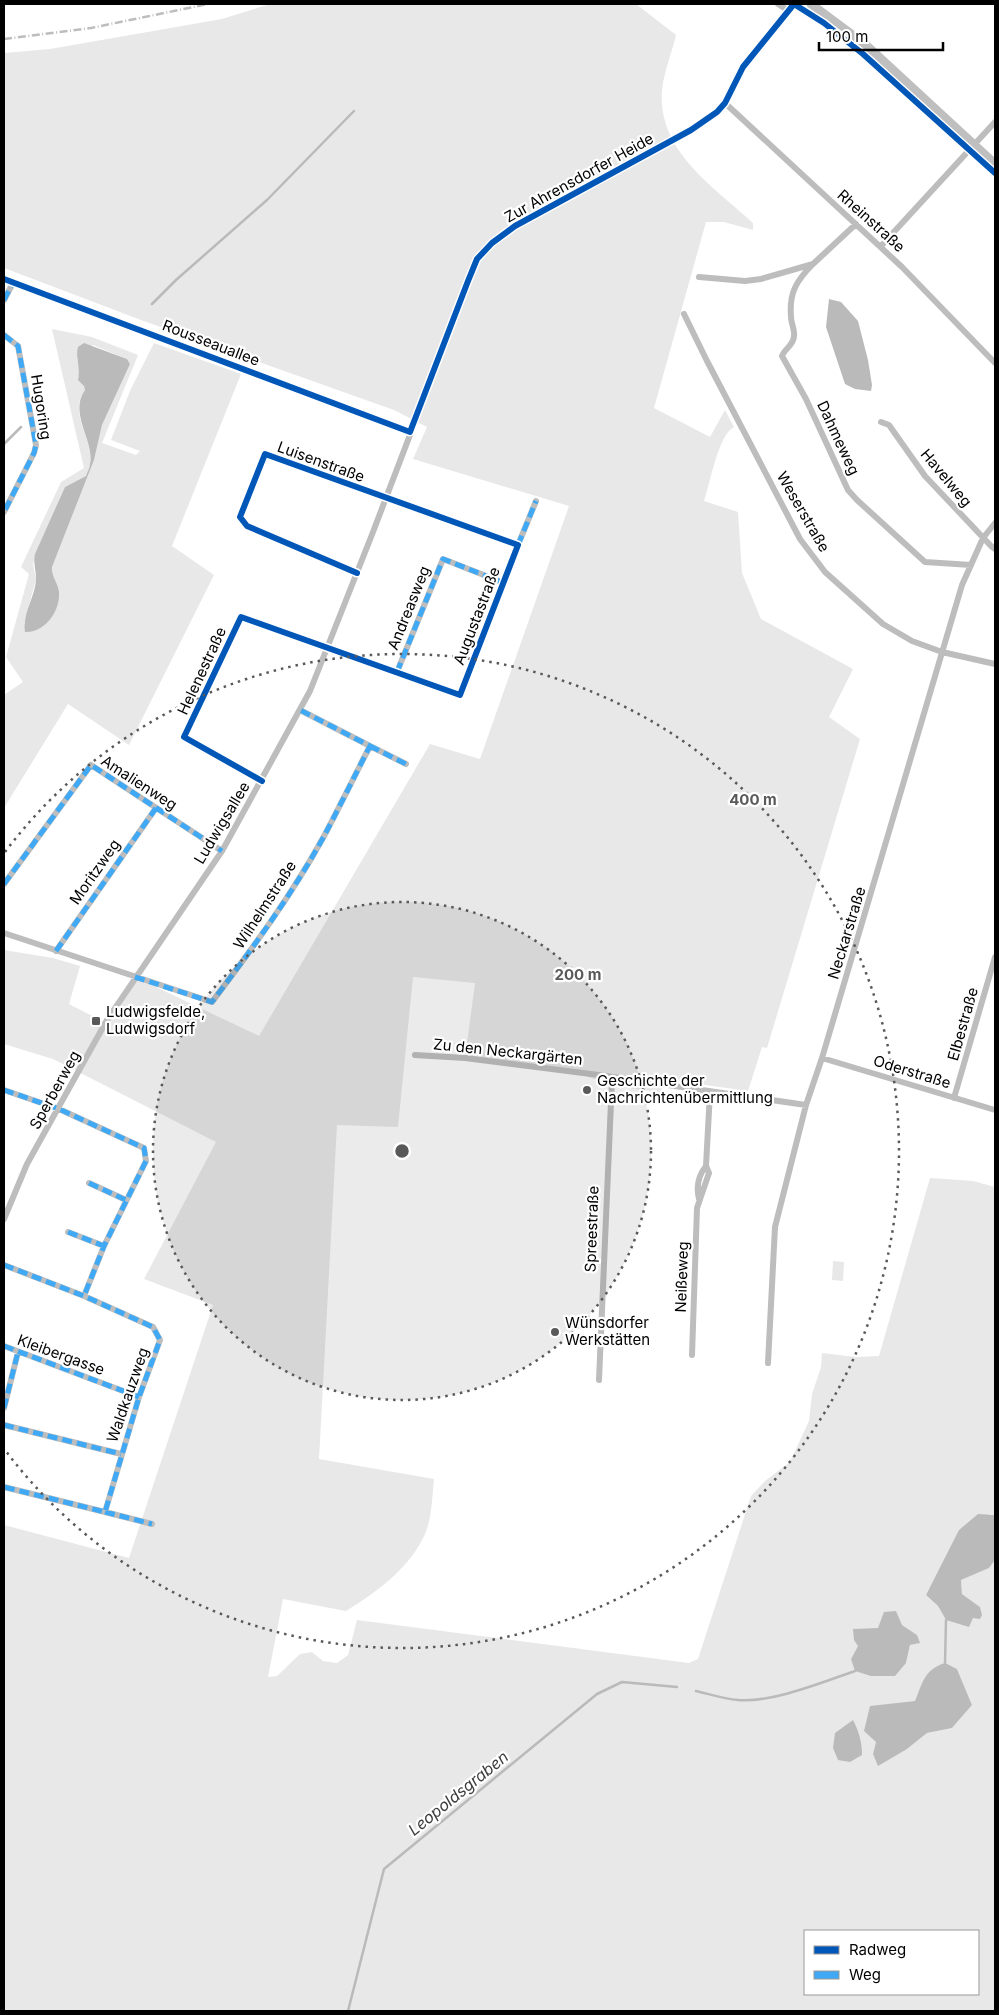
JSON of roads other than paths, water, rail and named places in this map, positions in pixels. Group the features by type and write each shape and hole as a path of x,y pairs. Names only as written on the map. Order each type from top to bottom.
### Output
{"main road":[{"path":"811,4 866,45 995,164"}],"street":[{"path":"778,4 789,11"},
{"name":"Zur Ahrensdorfer Heide","path":"410,432 477,259 492,243 515,226 709,119 725,103 743,66 794,4"},
{"name":"Rheinstraße","path":"725,103 922,285 995,364"},
{"path":"881,246 995,122"},
{"path":"699,277 745,281 761,280 813,264 856,224"},
{"name":"Dahmeweg","path":"813,264 793,288 790,298 791,318 795,334 793,342 784,351 782,356 806,399 848,490 925,562 971,565"},
{"name":"Rousseauallee","path":"4,279 410,432"},
{"path":"4,300 12,283"},
{"name":"Weserstraße","path":"684,314 782,506 800,538 825,572 882,624 912,641 942,652 995,664"},
{"name":"Hugoring","path":"4,335 18,346 36,445 34,453 4,512"},
{"name":"Havelweg","path":"881,422 889,425 925,476 995,549"},
{"name":"Ludwigsallee","path":"135,977 222,851 300,710 357,573 410,432"},
{"name":"Luisenstraße","path":"357,573 247,526 240,517 265,454 386,498"},
{"path":"386,498 518,545"},
{"name":"Augustastraße","path":"326,648 460,695 536,501"},
{"name":"Neckarstraße","path":"768,1362 775,1228 806,1105 822,1058 942,652 971,565 983,538 995,523"},
{"name":"Andreasweg","path":"397,672 443,558 504,583"},
{"name":"Helenestraße","path":"262,781 184,737 241,617 326,648"},
{"path":"300,710 406,764"},
{"name":"Wilhelmstraße","path":"135,977 212,1002 257,943 289,893 322,839 370,746"},
{"name":"Amalienweg","path":"4,884 91,765 222,851"},
{"name":"Moritzweg","path":"56,951 156,808"},
{"path":"4,932 135,977"},
{"name":"Elbestraße","path":"954,1098 995,957"},
{"name":"Sperberweg","path":"4,1219 27,1164 107,1020 135,977"},
{"name":"Zu den Neckargärten","path":"415,1055 465,1058 806,1105"},
{"name":"Oderstraße","path":"822,1058 995,1110"},
{"name":"Spreestraße","path":"598,1380 612,1078"},
{"path":"4,1090 59,1109 144,1148 146,1161 104,1246 84,1296"},
{"name":"Neißeweg","path":"692,1355 699,1199 704,1192 709,1173 706,1166 710,1092"},
{"path":"89,1183 126,1200"},
{"path":"68,1232 104,1246"},
{"name":"Waldkauzweg","path":"4,1265 84,1296 153,1328 160,1340 139,1397 105,1512"},
{"name":"Kleibergasse","path":"4,1346 139,1397"},
{"path":"4,1408 18,1352"},
{"path":"4,1425 121,1454"},
{"path":"4,1487 152,1524"}],"waterway":[{"path":"152,304 176,280 267,200 354,111"},
{"path":"4,444 21,427"},
{"path":"945,1663 946,1620"},
{"name":"Leopoldsgraben","path":"696,1691 722,1698 751,1700 797,1691 855,1671"},
{"name":"Leopoldsgraben","path":"348,2011 384,1869 597,1694 622,1682 677,1687"}],"railway":[{"path":"4,39 91,28 208,4"}],"place":[{"name":"Ludwigsfelde, Ludwigsdorf","path":"96,1021"},
{"name":"Geschichte der Nachrichtenübermittlung","path":"587,1090"},
{"name":"Wünsdorfer Werkstätten","path":"555,1332"}]}
